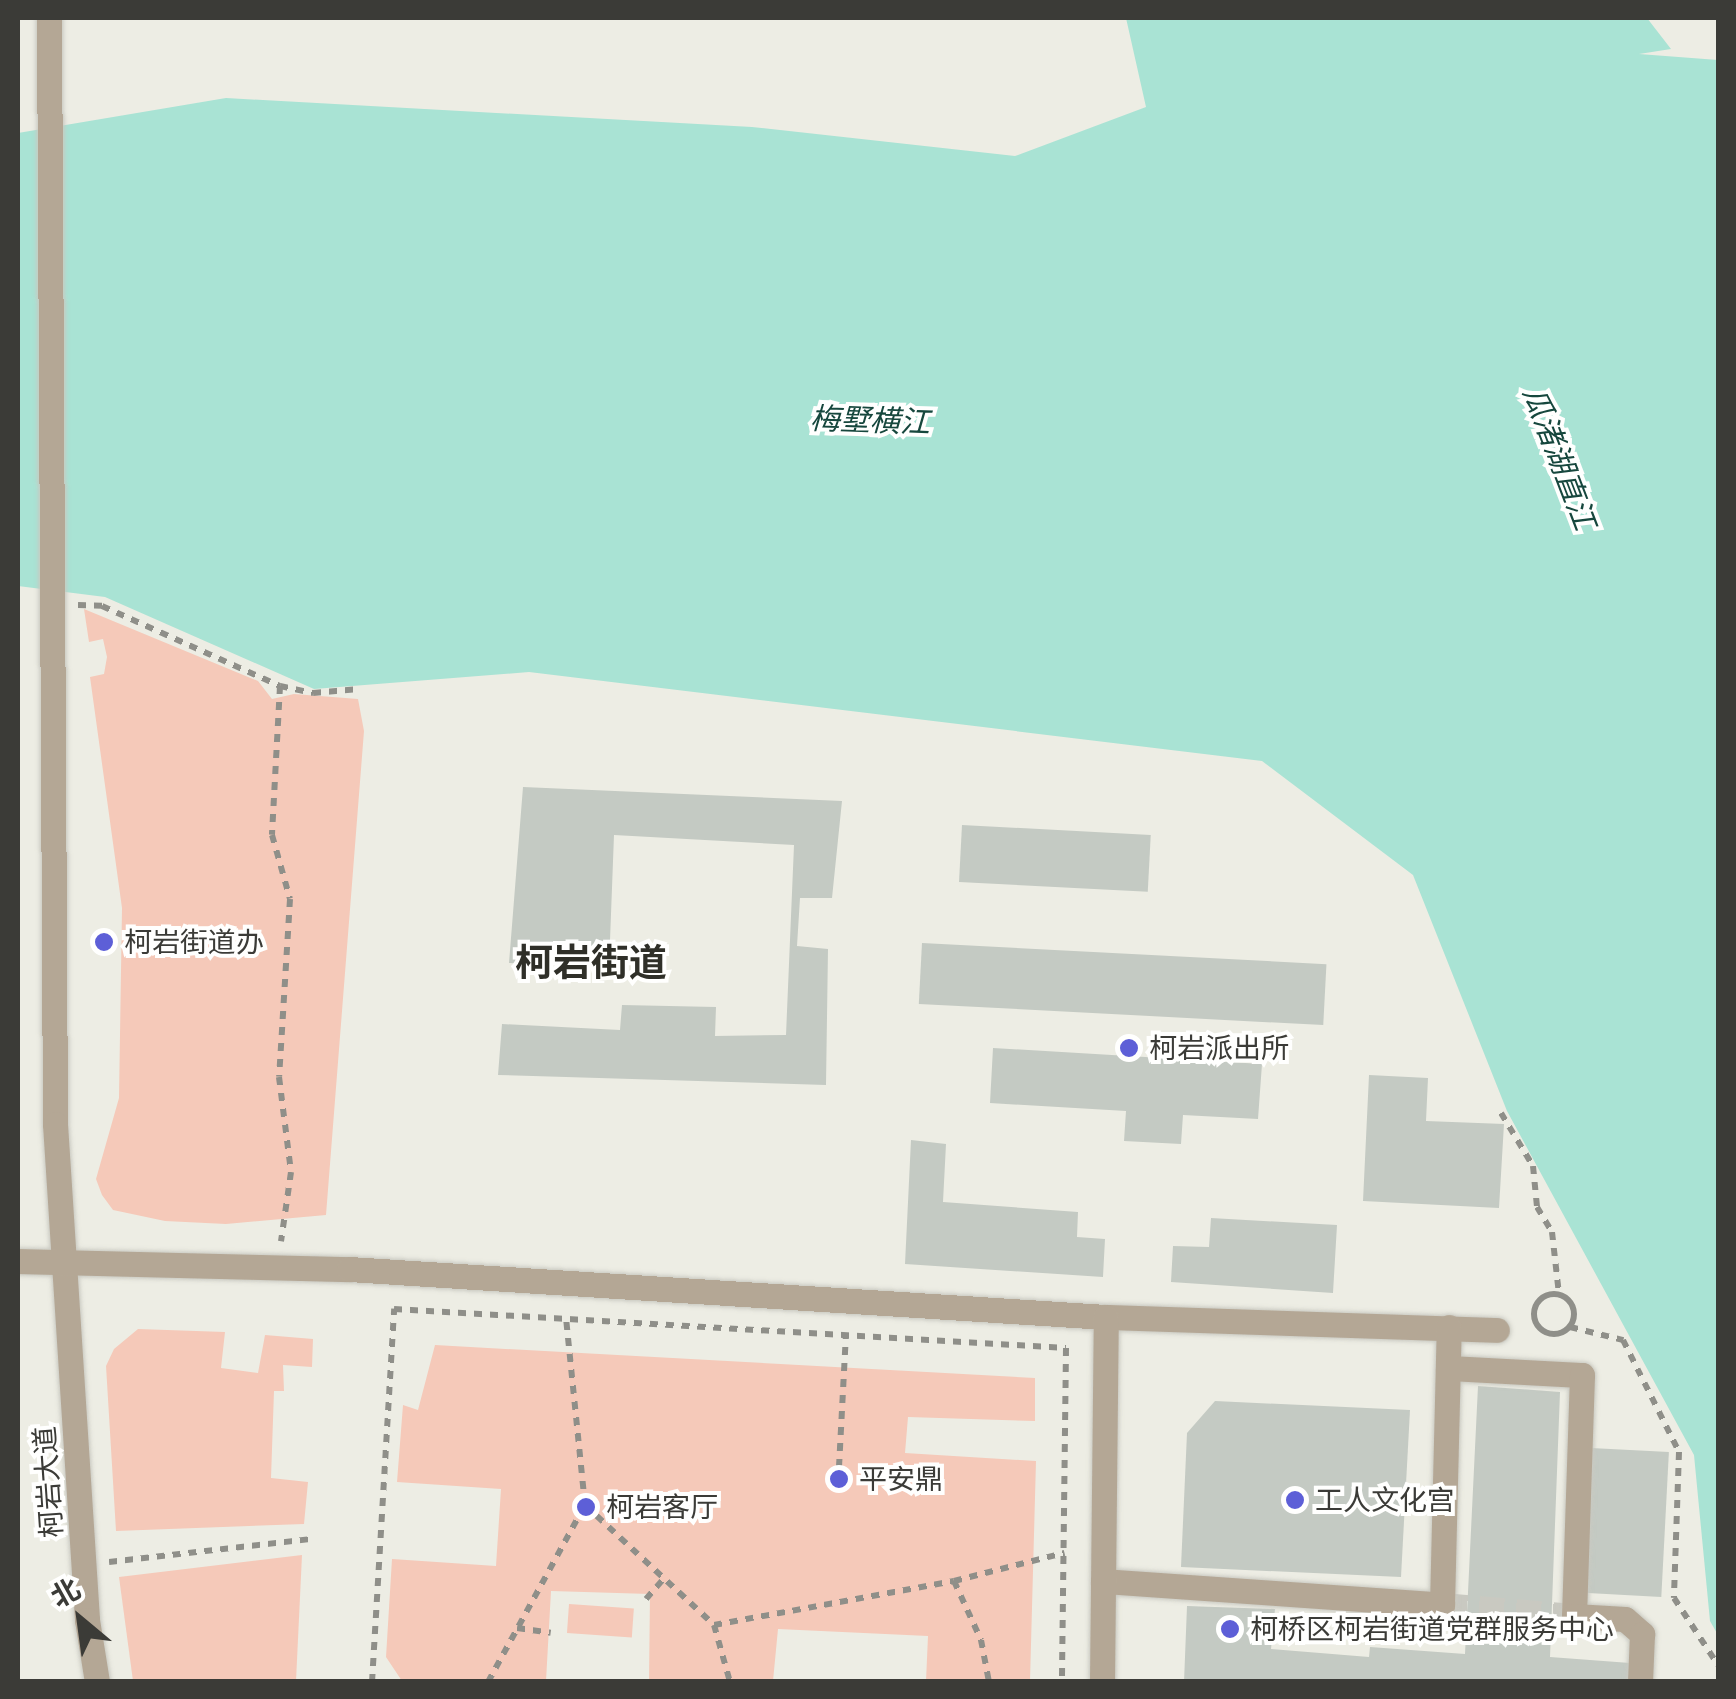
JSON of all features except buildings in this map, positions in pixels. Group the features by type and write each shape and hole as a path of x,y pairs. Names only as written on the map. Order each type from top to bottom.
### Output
{"street":[{"name":"柯岩大道","path":"49,18 55,1124 83,1565 97,1682"},
{"path":"18,1261 277,1267 562,1280 1106,1316 1497,1330"},
{"path":"1102,1682 1106,1316"},
{"path":"1103,1582 1442,1605 1450,1327"},
{"path":"1448,1368 1582,1375 1574,1616 1625,1618 1642,1634 1640,1682"}],"path":[{"path":"72,605 102,606 280,686 313,694 359,689"},
{"path":"277,1267 290,1172 279,1077 290,899 272,835 280,686"},
{"path":"1501,1113 1533,1166 1537,1207 1552,1232 1559,1294 1574,1307 1570,1327"},
{"path":"488,1682 585,1505 562,1280"},
{"path":"1559,1294 1540,1299 1536,1324 1552,1334 1570,1327 1622,1340 1679,1452 1674,1598 1718,1665"},
{"path":"372,1682 394,1309 1066,1348 1062,1682"},
{"path":"839,1467 846,1334"},
{"path":"585,1505 714,1625 730,1682"},
{"path":"83,1565 310,1539"},
{"path":"714,1625 954,1581 1064,1553"},
{"path":"646,1599 664,1578"},
{"path":"954,1581 981,1640 989,1682"},
{"path":"517,1628 551,1634"}],"shaded area":[{"path":"84,609 258,681 272,699 294,694 358,699 364,731 326,1215 226,1224 165,1221 113,1210 102,1195 96,1179 119,1098 122,908 90,677 104,674 107,657 103,639 89,642"},
{"path":"138,1329 225,1332 221,1368 258,1373 265,1335 313,1339 312,1367 283,1365 284,1391 274,1391 271,1478 308,1482 304,1524 116,1531 106,1366 114,1349"},
{"path":"435,1345 1035,1378 1035,1421 908,1417 905,1453 1036,1461 1030,1681 926,1681 928,1636 778,1629 773,1681 649,1681 650,1594 551,1591 546,1681 402,1681 386,1657 392,1559 496,1566 501,1489 397,1482 403,1405 418,1410"},
{"path":"302,1555 296,1681 133,1681 119,1577"},
{"path":"569,1604 634,1609 632,1637 567,1633"}],"water":[{"path":"1126,18 1647,18 1671,49 1639,54 1718,60 1718,1635 1710,1621 1694,1455 1507,1111 1413,875 1262,761 529,672 314,689 105,597 18,586 18,133 226,98 752,127 1015,156 1146,107"}],"tunnel":[{"path":"1442,1605 1574,1616"}],"place":[{"name":"柯岩街道办","path":"104,942"},
{"name":"柯岩派出所","path":"1129,1048"},
{"name":"平安鼎","path":"839,1479"},
{"name":"工人文化宫","path":"1295,1500"},
{"name":"柯岩客厅","path":"586,1507"},
{"name":"柯桥区柯岩街道党群服务中心","path":"1230,1629"}],"district":[{"name":"柯岩街道","path":"591,963"}],"water label":[{"name":"梅墅横江","path":"870,420"},
{"name":"瓜渚湖直江","path":"1560,458"}]}
